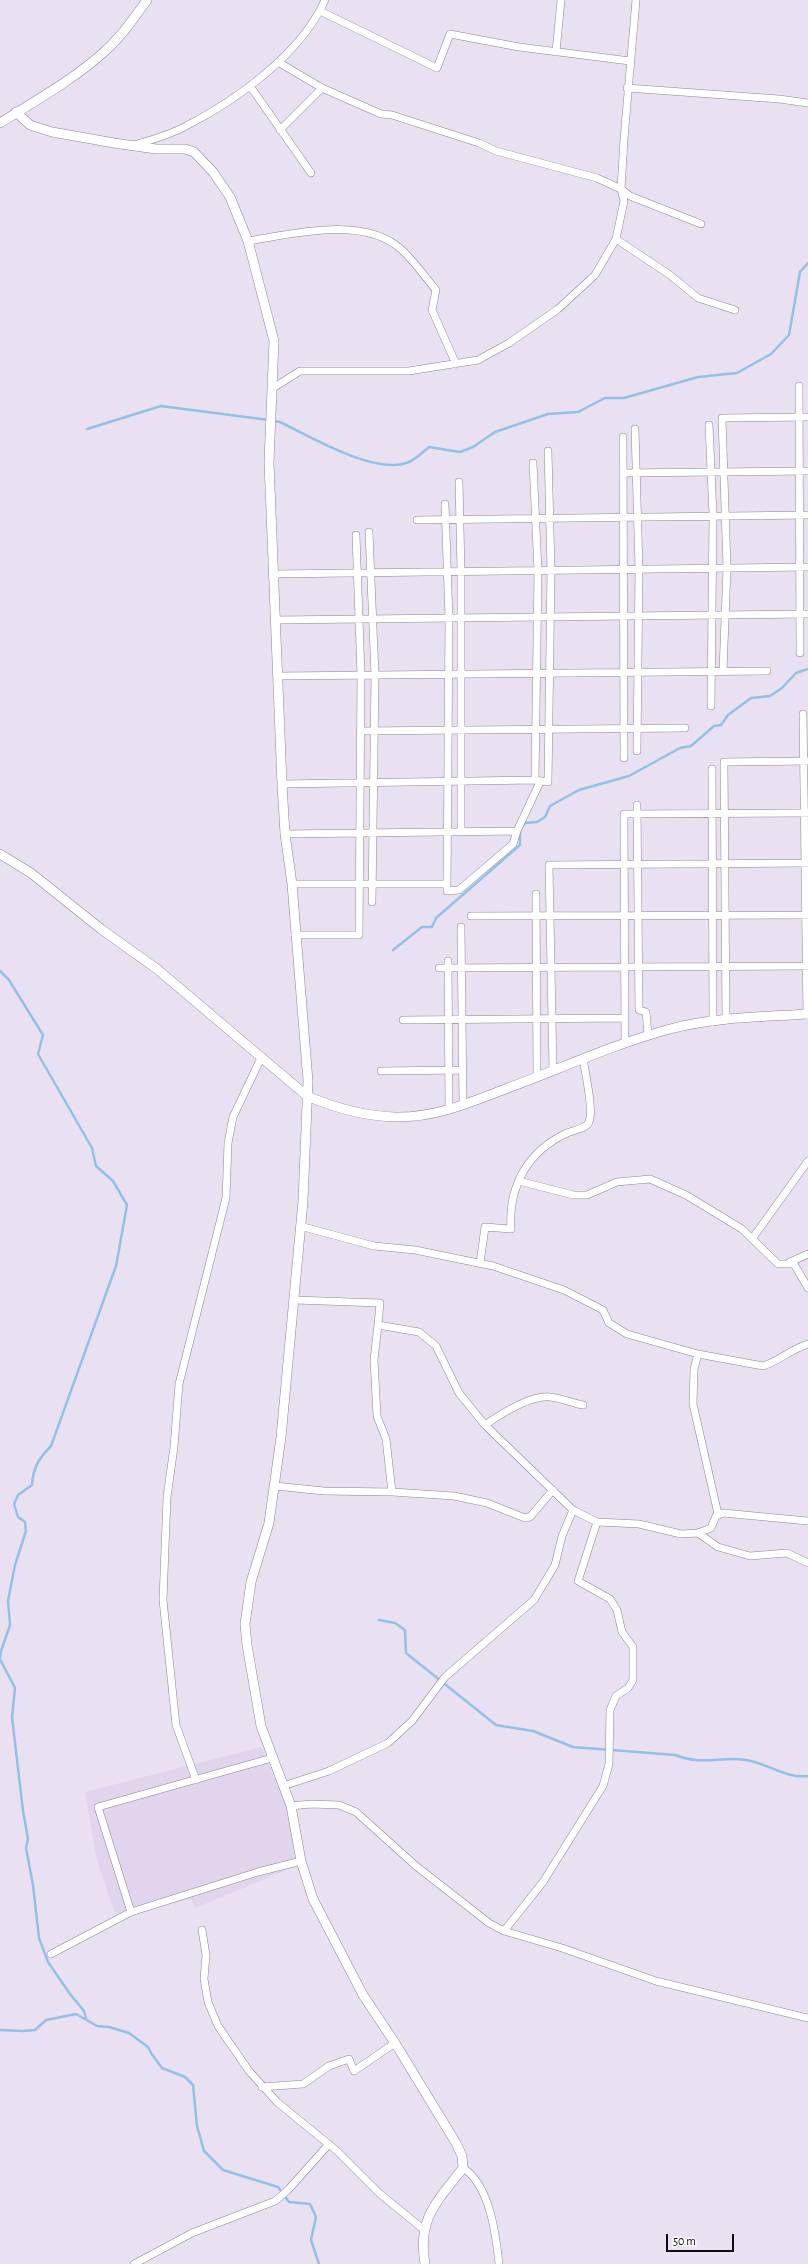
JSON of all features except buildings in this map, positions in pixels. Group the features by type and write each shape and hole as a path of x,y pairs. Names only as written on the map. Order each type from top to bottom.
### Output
{"street":[{"path":"0,123 104,52 130,24 147,0"},
{"path":"133,146 186,126 250,86 278,62 302,36 320,11 324,0"},
{"path":"556,52 561,0"},
{"path":"273,388 300,371 409,370 478,360 510,343 558,309 596,275 616,239 624,201 621,189 627,88 636,0"},
{"path":"320,11 437,68 450,34 556,52 630,61"},
{"path":"278,62 322,88 381,114 392,115 465,138 496,151 597,178 621,189 630,196 701,224"},
{"path":"250,86 311,173"},
{"path":"280,130 322,88"},
{"path":"627,88 779,99 808,103"},
{"path":"16,112 30,125 52,132 133,146 185,148 194,152 214,172 230,197 248,241 274,341 269,462 282,784 285,834 292,884 308,1081 295,1300 275,1486 269,1523 251,1582 245,1624 261,1726 291,1806 301,1861 313,1899 362,1995 395,2043 456,2143 462,2156 463,2168 474,2179 487,2202 493,2224 499,2264"},
{"path":"248,241 319,230 349,230 379,237 402,249 436,290 432,310 456,364"},
{"path":"616,239 670,275 698,298 735,310"},
{"path":"799,386 800,653"},
{"path":"722,671 727,568 722,418 808,417"},
{"path":"709,426 713,516 710,706"},
{"path":"635,429 639,569 637,752"},
{"path":"623,438 624,758"},
{"path":"282,784 448,781 548,782 551,570 548,451"},
{"path":"445,504 449,618 447,891 459,890 513,844 538,781 536,674 538,571 533,463"},
{"path":"623,473 808,471"},
{"path":"459,482 461,572 461,832"},
{"path":"417,520 808,515"},
{"path":"369,532 375,675 372,902"},
{"path":"295,935 359,935 361,675 356,535"},
{"path":"274,574 808,567"},
{"path":"276,620 808,614"},
{"path":"278,676 767,671"},
{"path":"0,854 31,873 101,929 157,968 307,1096 331,1106 358,1112 394,1117 449,1110 583,1058 672,1028 726,1020 807,1014 806,761 804,714"},
{"path":"360,731 685,728"},
{"path":"726,1020 724,762 806,761"},
{"path":"712,769 712,1022"},
{"path":"637,805 639,1010 646,1012 648,1035"},
{"path":"625,1043 624,814 806,812"},
{"path":"285,834 517,831"},
{"path":"553,1070 549,865 806,863"},
{"path":"292,884 447,884"},
{"path":"536,894 537,1077"},
{"path":"471,916 807,915"},
{"path":"461,928 463,1105"},
{"path":"439,968 448,964 461,968 807,966"},
{"path":"448,964 449,1110"},
{"path":"403,1020 625,1018"},
{"path":"196,1780 176,1726 164,1600 167,1497 174,1447 179,1384 226,1198 228,1143 233,1117 261,1058"},
{"path":"480,1263 484,1227 511,1229 510,1215 519,1181 529,1160 543,1146 568,1132 584,1126 589,1122 590,1109 583,1058"},
{"path":"381,1071 462,1070"},
{"path":"752,1239 808,1161"},
{"path":"519,1181 573,1195 587,1195 617,1182 650,1179 686,1195 742,1229 778,1264 783,1265 808,1254"},
{"path":"300,1226 374,1246 415,1250 480,1263 564,1290 603,1310 609,1323 627,1334 698,1354 763,1366 772,1363 796,1348 808,1344"},
{"path":"790,1262 794,1264 808,1288"},
{"path":"295,1300 380,1303 374,1360 377,1416 386,1439 392,1492"},
{"path":"378,1325 419,1332 436,1346 459,1393 485,1425 573,1510 597,1522 639,1524 681,1534 698,1533 711,1528 718,1514 693,1404 694,1369 698,1354"},
{"path":"485,1425 507,1410 538,1398 549,1397 583,1405"},
{"path":"275,1486 324,1491 392,1492 454,1496 487,1503 525,1518 530,1517 553,1490"},
{"path":"283,1786 329,1771 388,1743 412,1721 445,1677 534,1600 555,1565 562,1536 573,1510"},
{"path":"718,1514 808,1521"},
{"path":"504,1931 543,1882 603,1786 609,1764 610,1710 616,1696 628,1688 633,1680 633,1647 622,1632 617,1610 610,1599 578,1581 597,1522"},
{"path":"698,1533 718,1547 750,1556 786,1553 808,1563"},
{"path":"131,1912 98,1807 272,1758"},
{"path":"291,1806 339,1804 356,1812 416,1866 489,1923 504,1931 562,1948 656,1981 808,2018"},
{"path":"51,1954 131,1912 258,1872 301,1861"},
{"path":"202,1930 206,1956 204,1979 208,2002 225,2036 262,2087 277,2102 329,2144 379,2193 423,2229"},
{"path":"262,2087 303,2084 329,2066 349,2060 354,2071 395,2043"},
{"path":"134,2264 192,2233 275,2201 288,2190 329,2144"},
{"path":"425,2264 423,2229 431,2210 463,2168"}],"shaded area":[{"path":"261,1747 291,1814 301,1864 195,1908 191,1899 115,1914 97,1861 85,1792"}],"waterway":[{"path":"274,421 280,422 344,453 379,464 395,465 412,461 429,447 460,452 473,447 495,432 548,414 578,412 605,398 624,398 698,377 737,373 771,354 789,335 800,272 808,263"},
{"path":"87,429 161,406 269,420"},
{"path":"393,950 422,927 432,927 436,918 520,845 520,830 525,823 537,822 545,817 550,806 579,790 629,776 680,748 691,746 714,726 721,725 728,715 751,698 770,696 782,688 796,673 808,669"},
{"path":"0,971 9,980 43,1035 38,1054 92,1148 96,1166 113,1181 127,1205 116,1266 51,1446 37,1464 32,1485 18,1495 14,1504 18,1517 25,1522 26,1531 15,1565 8,1601 10,1625 1,1651 0,1659 15,1688 12,1717 23,1811 28,1839 26,1848 33,1885 39,1938 48,1962 70,1994 84,2011 86,2018"},
{"path":"379,1620 395,1623 405,1630 406,1653 496,1725 533,1731 573,1747 675,1755 694,1760 746,1760 784,1773 808,1776"},
{"path":"0,2030 35,2030 46,2020 76,2014 97,2026 109,2027 129,2033 148,2047 162,2068 185,2077 193,2085 197,2126 204,2151 223,2170 278,2187 289,2202 310,2204 316,2217 311,2240 319,2264"}]}
